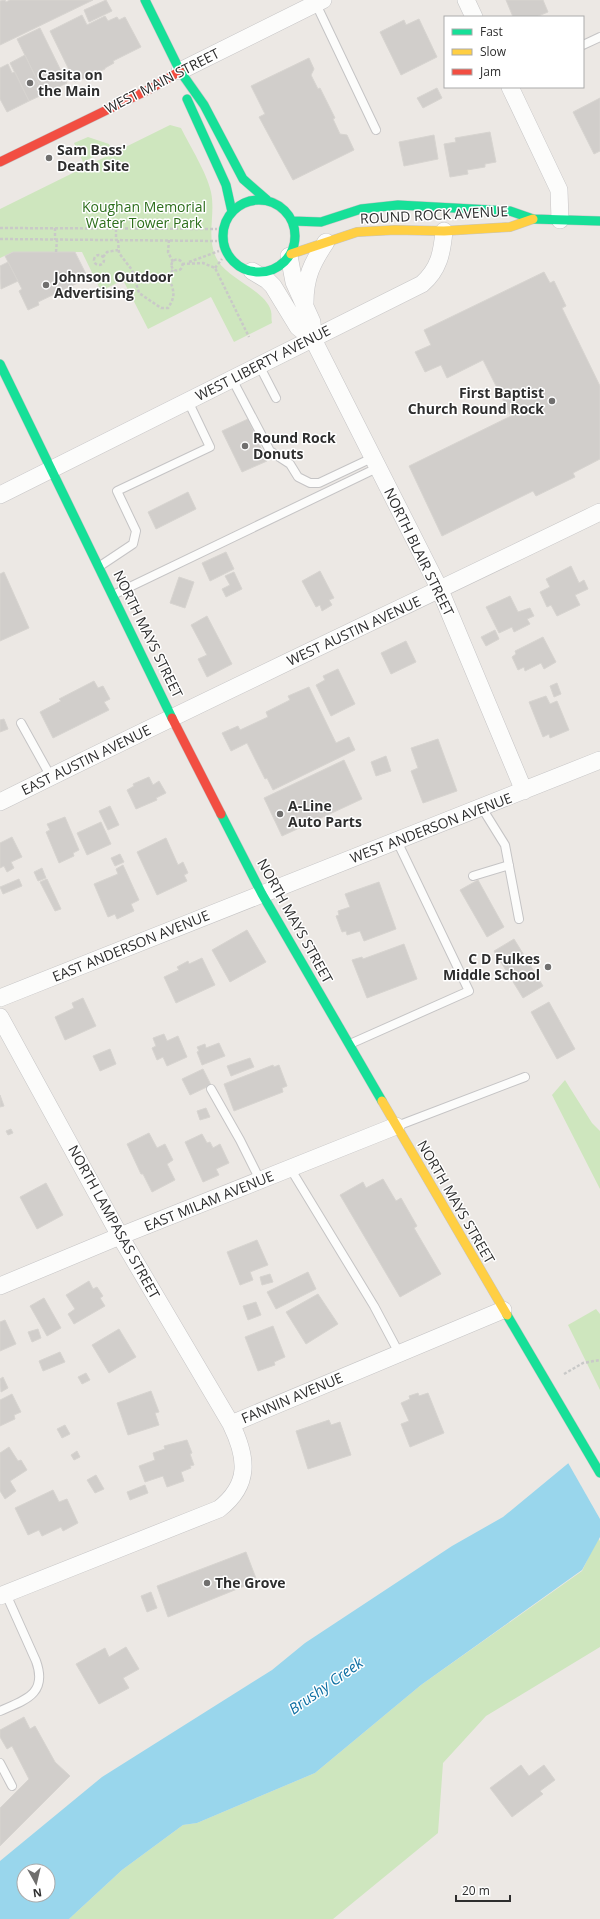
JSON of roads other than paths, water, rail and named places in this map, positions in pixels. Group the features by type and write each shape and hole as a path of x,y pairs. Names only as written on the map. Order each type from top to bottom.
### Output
{"street":[{"path":"145,0 180,71 204,105 242,179 267,200 278,205 288,213 292,221 296,236 295,246 290,255 276,268 264,272 252,272 240,267 231,258 224,247 223,235 226,222 232,212 242,204 254,200 267,200"},
{"path":"466,0 474,16"},
{"name":"WEST MAIN STREET","path":"0,162 152,88 180,71 320,2"},
{"path":"180,71 190,108 226,185 232,212"},
{"path":"510,88 559,190 560,220"},
{"name":"ROUND ROCK AVENUE","path":"292,221 322,222 361,209 398,204 510,212 533,219 600,221"},
{"name":"ROUND ROCK AVENUE","path":"290,255 357,232 444,231 510,227 533,219"},
{"name":"WEST LIBERTY AVENUE","path":"0,495 422,284 430,276 438,264 442,250 444,231"},
{"path":"305,306 306,279 314,260 326,242"},
{"name":"NORTH BLAIR STREET","path":"290,255 294,282 312,322 313,339 374,463 440,590 524,791"},
{"name":"NORTH BLAIR STREET","path":"252,272 267,280 273,286 298,327 313,339"},
{"name":"NORTH MAYS STREET","path":"0,364 100,566 172,717 262,894 503,1310 548,1383 600,1473"},
{"name":"WEST AUSTIN AVENUE","path":"172,717 440,590 600,512"},
{"name":"EAST AUSTIN AVENUE","path":"0,802 172,717"},
{"name":"WEST ANDERSON AVENUE","path":"262,894 600,760"},
{"name":"EAST ANDERSON AVENUE","path":"0,998 262,894"},
{"name":"NORTH LAMPASAS STREET","path":"0,1017 120,1236 231,1424"},
{"name":"EAST MILAM AVENUE","path":"0,1286 120,1236 396,1126"},
{"name":"FANNIN AVENUE","path":"3,1595 219,1509 234,1495 242,1478 243,1456 240,1443 231,1424 503,1310"}],"lane":[{"path":"320,2 376,130"},
{"path":"584,45 600,37"},
{"path":"259,365 276,398"},
{"path":"232,378 270,451 290,464 298,477 310,483 319,483 374,463"},
{"path":"100,566 133,544 136,531 117,491 210,447 188,401"},
{"path":"113,595 374,463"},
{"path":"21,723 51,777"},
{"path":"482,808 505,845 519,919"},
{"path":"349,1045 469,991 397,841"},
{"path":"473,876 509,865"},
{"path":"396,1126 525,1077"},
{"path":"210,1089 240,1140 260,1180"},
{"path":"290,1168 374,1306 399,1353"},
{"path":"0,1711 29,1698 34,1693 39,1678 39,1670 36,1661 3,1595"},
{"path":"0,1763 12,1786"}],"water":[{"name":"Brushy Creek","path":"600,1437 600,1537 582,1570 421,1685 315,1773 197,1823 183,1825 122,1870 69,1919 0,1919 0,1861 102,1777 272,1670 305,1643 452,1546 503,1517"}],"place":[{"name":"Casita on the Main","path":"30,83"},
{"name":"Sam Bass' Death Site","path":"49,158"},
{"name":"Johnson Outdoor Advertising","path":"46,285"},
{"name":"First Baptist Church Round Rock","path":"552,401"},
{"name":"Round Rock Donuts","path":"245,446"},
{"name":"A-Line Auto Parts","path":"280,814"},
{"name":"C D Fulkes Middle School","path":"548,967"},
{"name":"The Grove","path":"207,1583"}],"park label":[{"name":"Koughan Memorial Water Tower Park","path":"144,216"}]}
